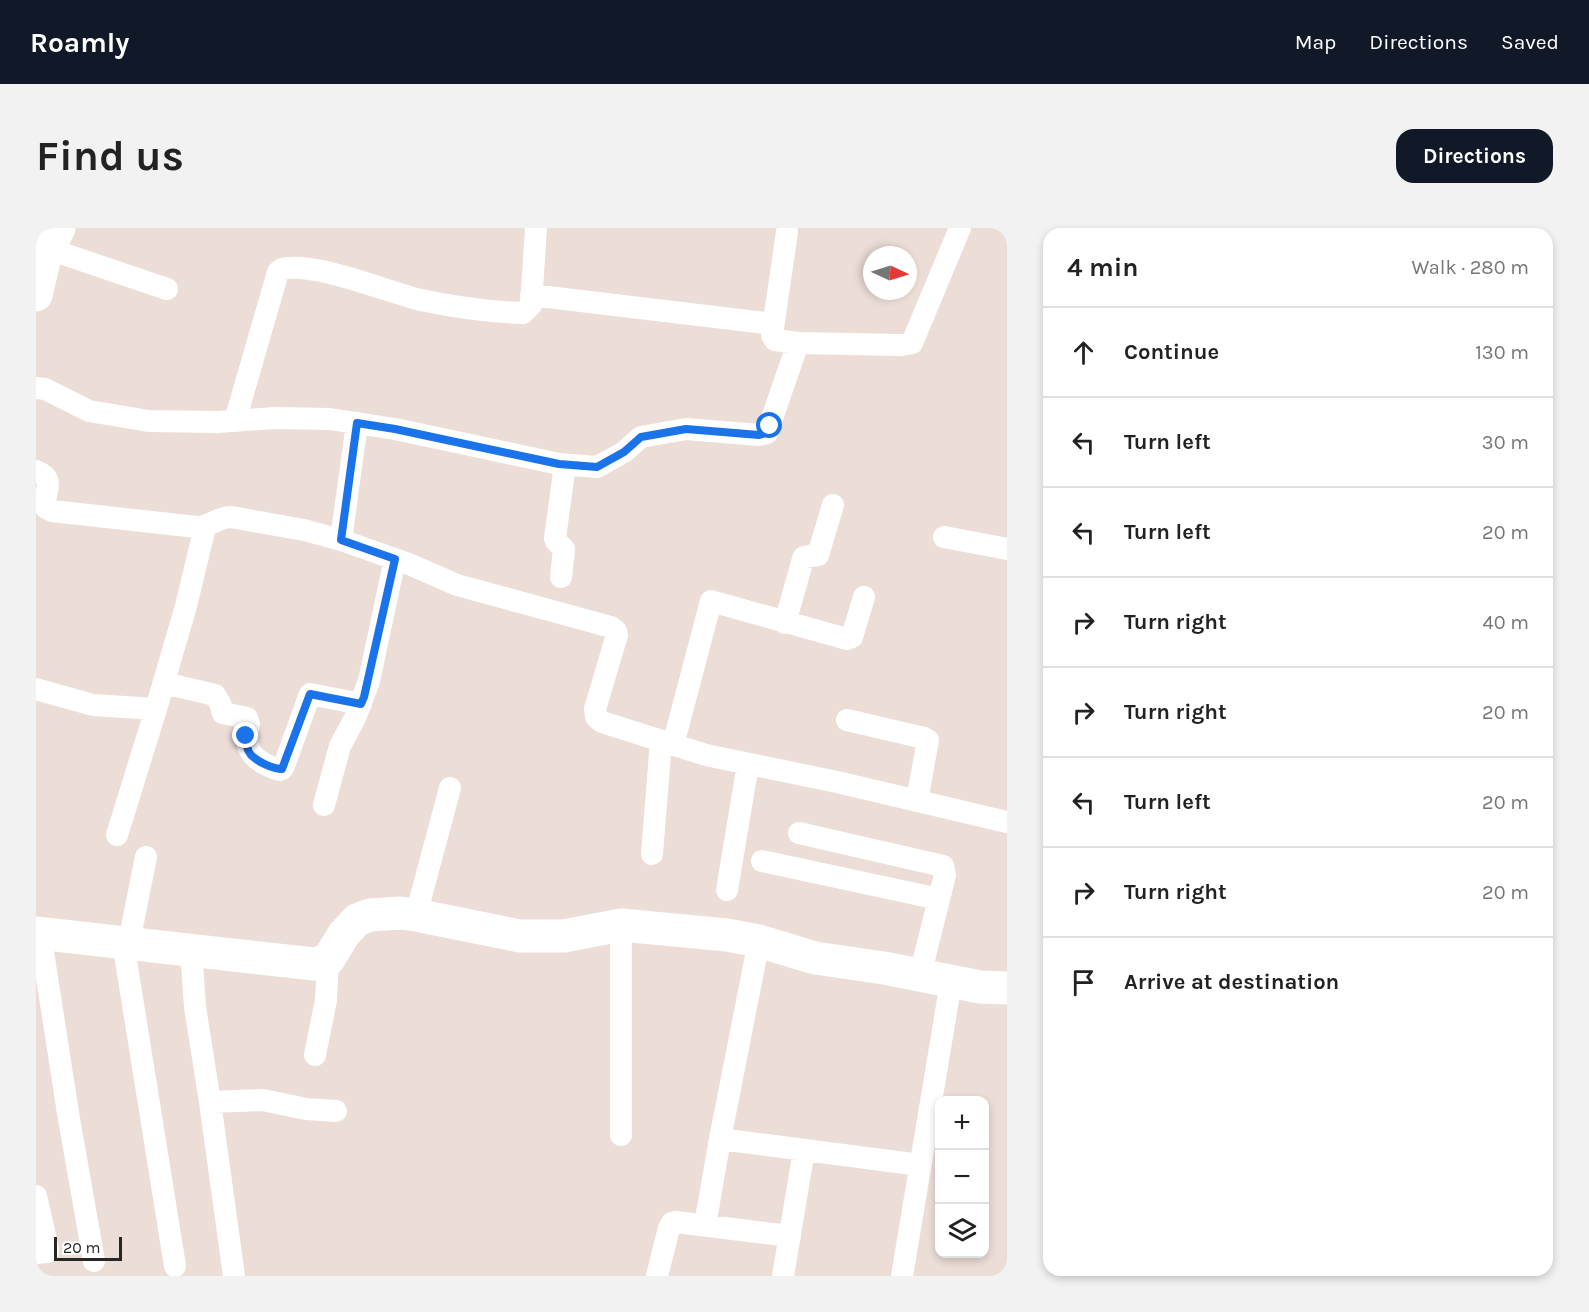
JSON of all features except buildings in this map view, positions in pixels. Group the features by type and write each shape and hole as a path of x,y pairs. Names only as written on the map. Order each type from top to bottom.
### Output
{"street":[{"path":"235,421 278,273 282,269 316,270 422,300 523,313 531,305 536,228"},
{"path":"787,232 772,338 798,343 901,345 912,343 960,228"},
{"path":"36,296 49,238 167,289"},
{"path":"531,295 773,324"},
{"path":"36,388 45,389 89,411 149,421 330,419 395,429 565,465 597,467 624,452 641,437 686,429 759,435 766,433 798,343"},
{"path":"341,540 357,423"},
{"path":"561,577 564,549 555,538 565,465"},
{"path":"36,471 48,481 45,504 46,508 52,511 205,527 222,518 231,517 304,530 395,559 457,585 611,627 617,635 595,709 596,717 602,722 706,755 1007,822"},
{"path":"786,623 803,559 818,555 833,505"},
{"path":"117,835 186,606 205,527"},
{"path":"944,537 1007,549"},
{"path":"324,805 340,746 361,704 369,681 395,559"},
{"path":"652,854 667,743 711,601 851,639 864,597"},
{"path":"164,683 215,695 223,713 247,718 249,723 246,745 251,754 279,770 284,766 310,694 361,704"},
{"path":"36,688 93,705 156,709"},
{"path":"847,720 927,740 916,801"},
{"path":"727,890 748,764"},
{"path":"416,915 450,788"},
{"path":"799,833 944,866 945,875 920,975"},
{"path":"146,857 126,942 175,1266"},
{"path":"762,861 939,899"},
{"path":"315,1055 326,1000 328,960 344,933 357,920 382,913 416,915 520,936 564,936 621,925 717,934 759,941 815,958 980,987 1007,988"},
{"path":"621,925 621,1135"},
{"path":"93,1261 38,933 314,964 328,960"},
{"path":"705,1226 759,941"},
{"path":"191,949 195,1007 234,1276"},
{"path":"902,1276 951,982"},
{"path":"210,1102 263,1100 314,1110 336,1111"},
{"path":"720,1139 920,1165"},
{"path":"783,1276 804,1150"},
{"path":"36,1196 48,1249 45,1253 36,1252"},
{"path":"657,1276 672,1223 790,1236"}],"route":[{"path":"246,736 246,745 251,754 270,767 279,770 284,766 310,694 361,704 364,697 395,559 341,540 357,423 559,464 597,467 624,452 641,437 686,429 759,435 766,433 770,426"}]}
